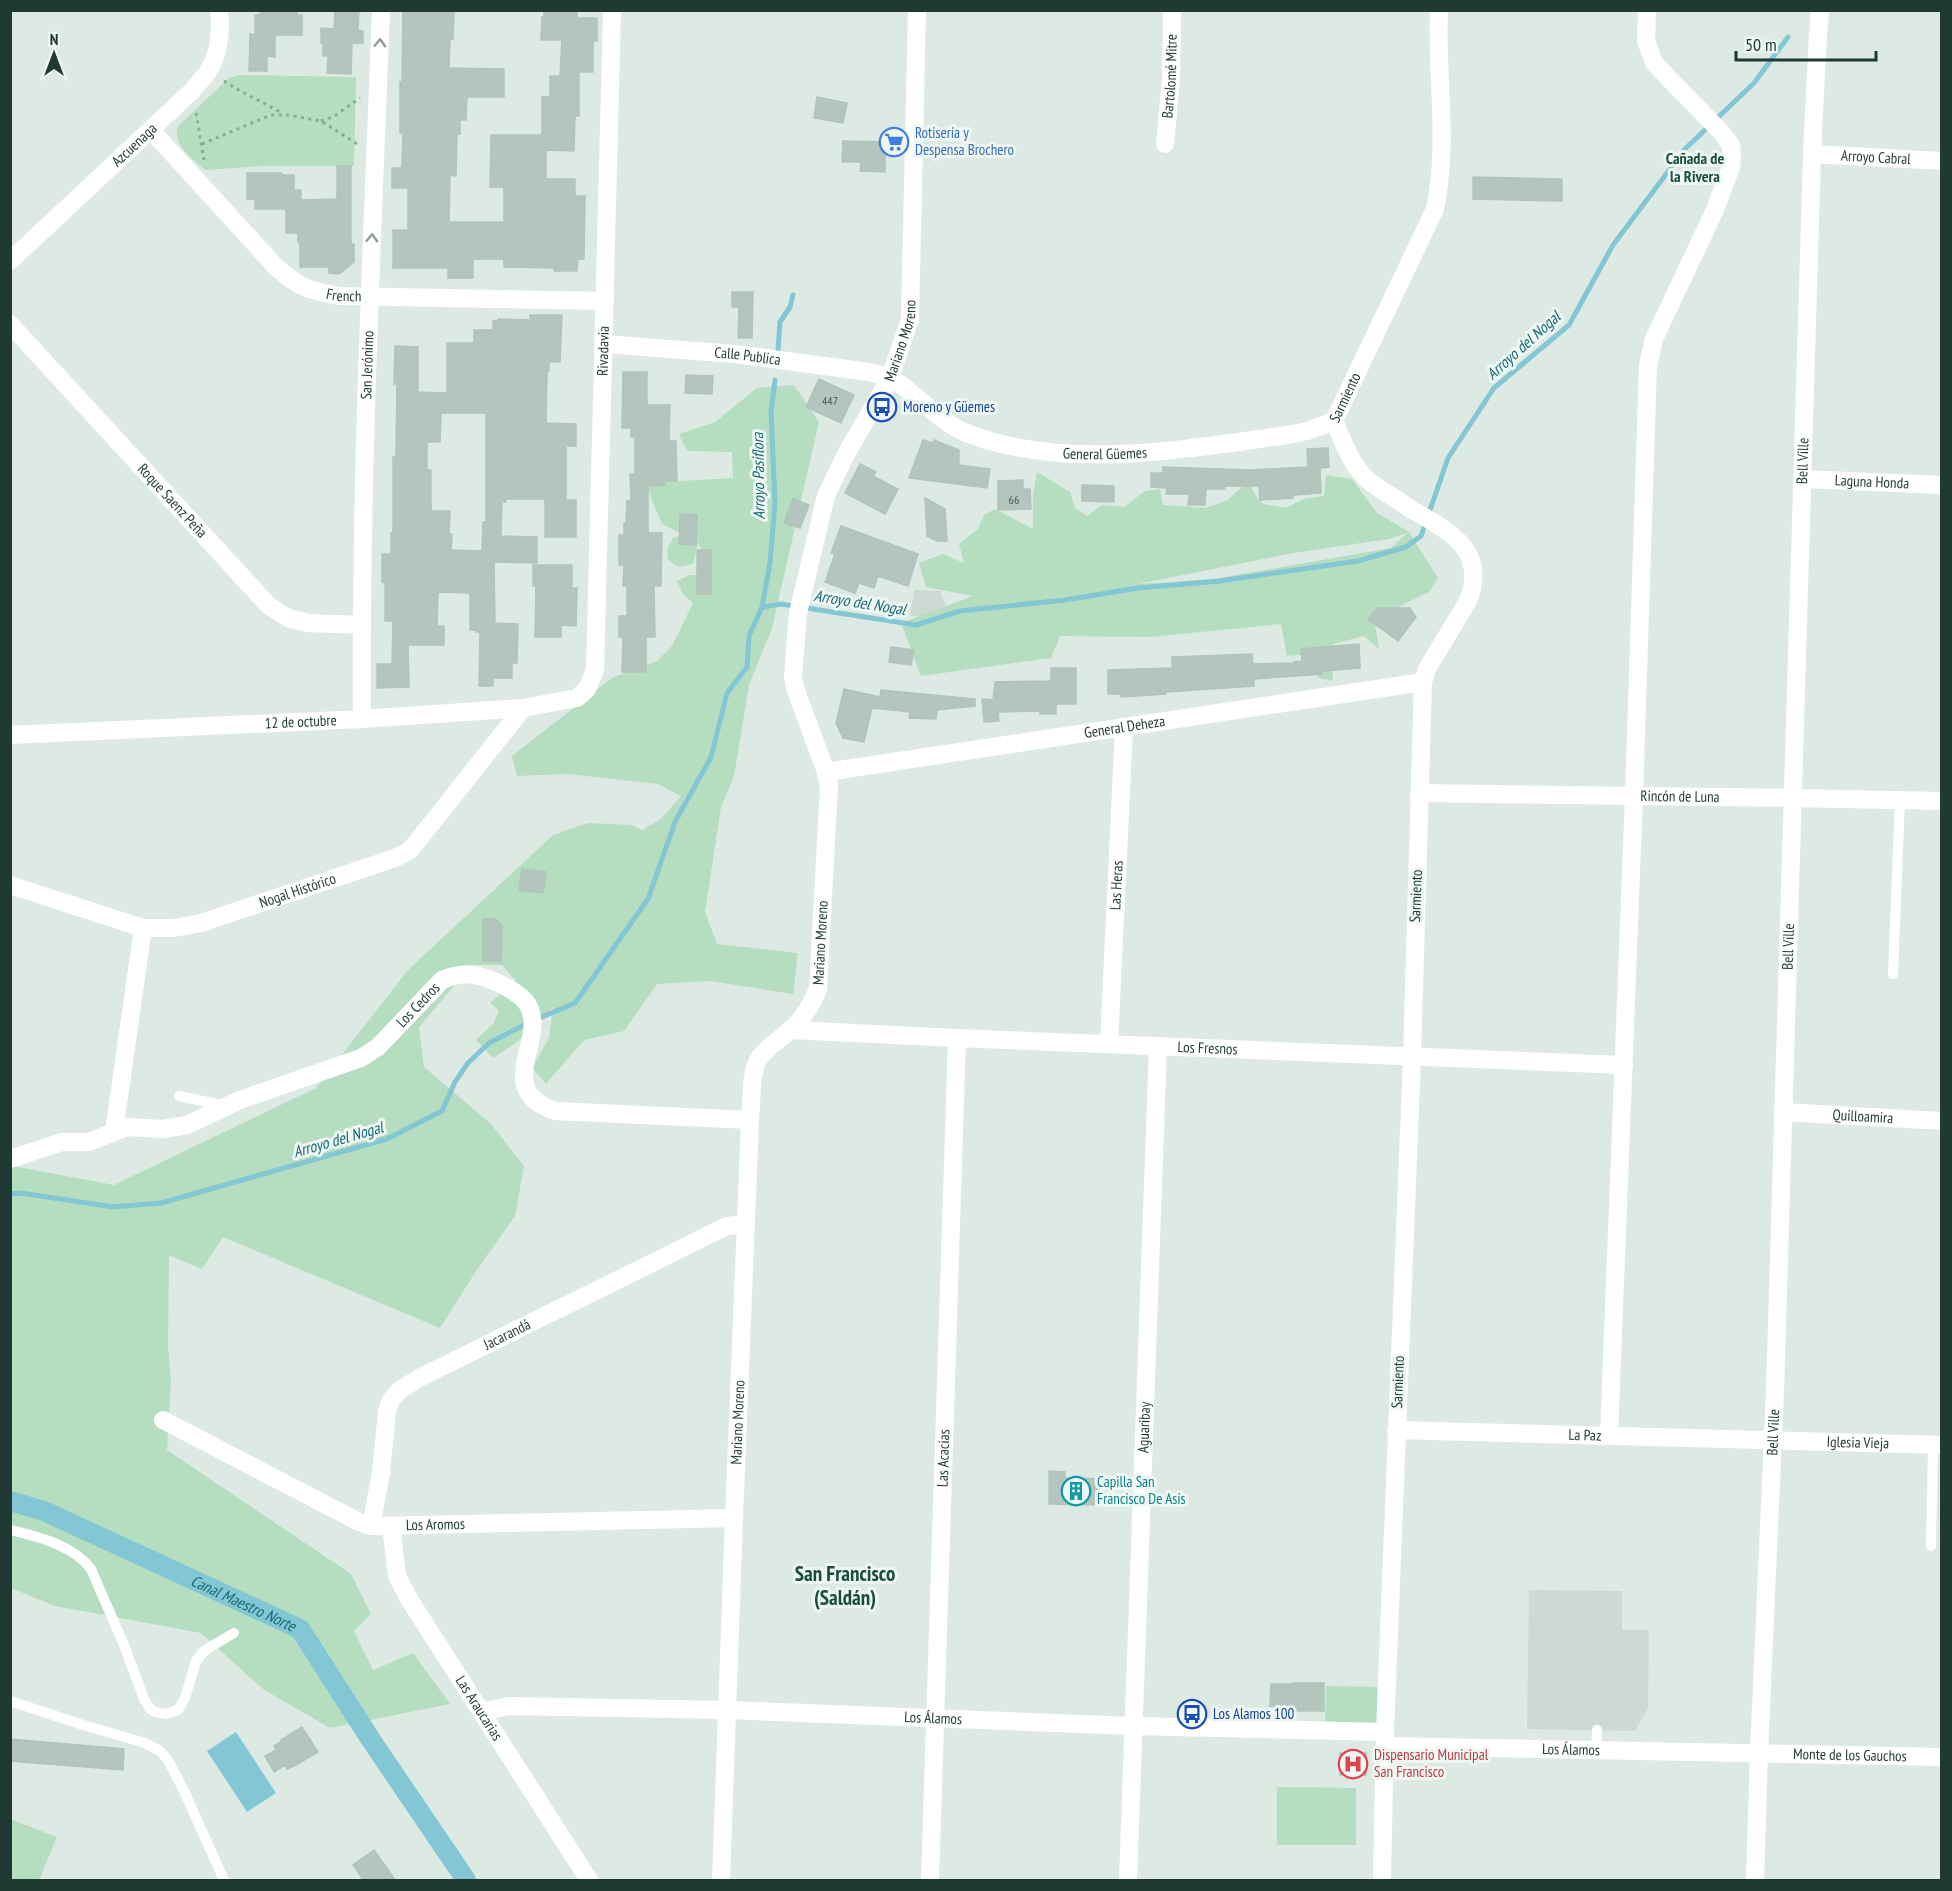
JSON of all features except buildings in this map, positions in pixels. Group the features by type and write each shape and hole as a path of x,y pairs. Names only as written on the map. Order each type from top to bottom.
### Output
{"street":[{"name":"Azcuenaga","path":"10,261 192,91 210,68 218,45 221,29 219,10"},
{"name":"San Jerónimo","path":"362,719 361,625 381,10"},
{"name":"Rivadavia","path":"587,689 595,670 612,10"},
{"name":"Mariano Moreno","path":"721,1881 750,1120 754,1076 758,1061 764,1052 806,1015 818,989 829,786 795,688 793,676 800,605 826,496 845,456 890,378 910,319 917,10"},
{"name":"Bartolomé Mitre","path":"1165,144 1170,89 1172,10"},
{"name":"Sarmiento","path":"1382,1881 1385,1739 1412,1057 1423,682 1427,669 1468,601 1473,589 1474,575 1472,562 1456,538 1436,522 1414,511 1361,474 1334,421 1435,209 1441,159 1439,10"},
{"path":"1610,1436 1648,366 1654,339 1714,212 1731,167 1731,145 1654,63 1646,41 1647,10"},
{"name":"Bell Ville","path":"1755,1881 1784,1112 1812,154 1820,10"},
{"name":"French","path":"151,130 290,280 306,289 339,296 604,301"},
{"name":"Arroyo Cabral","path":"1812,154 1941,161"},
{"name":"Roque Saenz Peña","path":"10,324 269,606 288,618 308,623 361,625"},
{"name":"Calle Publica","path":"604,344 735,354 869,372 890,378"},
{"name":"General Güemes","path":"890,378 966,433 1005,446 1052,452 1095,454 1173,451 1288,435 1334,421"},
{"name":"Laguna Honda","path":"1803,479 1941,485"},
{"name":"General Deheza","path":"826,772 1423,682"},
{"name":"12 de octubre","path":"10,735 362,719 522,708 577,698 587,689"},
{"name":"Nogal Histórico","path":"10,885 143,928 174,928 201,923 395,858 409,850 424,834 522,708"},
{"name":"Las Heras","path":"1109,1044 1124,727"},
{"name":"Rincón de Luna","path":"1419,794 1941,801"},
{"path":"114,1132 143,928"},
{"name":"Los Cedros","path":"10,1159 62,1142 89,1142 127,1127 163,1129 187,1125 226,1106 361,1058 378,1047 442,980 456,974 478,974 504,986 524,999 530,1008 531,1022 523,1071 525,1084 534,1100 543,1107 555,1111 750,1120"},
{"name":"Los Fresnos","path":"791,1030 1624,1065"},
{"name":"Las Acacias","path":"930,1881 957,1038"},
{"name":"Aguaribay","path":"1128,1881 1158,1046"},
{"name":"Quilloamira","path":"1784,1112 1941,1121"},
{"name":"Jacarandá","path":"371,1527 381,1473 387,1411 391,1400 400,1390 419,1378 727,1226 746,1224"},
{"name":"Los Aromos","path":"163,1420 371,1527 734,1518"},
{"name":"La Paz","path":"1396,1430 1773,1440"},
{"name":"Iglesia Vieja","path":"1773,1440 1937,1445"},
{"name":"Las Araucarias","path":"391,1527 397,1576 409,1599 589,1881"},
{"name":"Los Álamos","path":"482,1712 508,1706 727,1710 1133,1726 1596,1751 1759,1753"},
{"name":"Monte de los Gauchos","path":"1759,1753 1941,1757"}],"lane":[{"path":"1893,974 1900,799"},
{"path":"179,1096 226,1106"},
{"path":"1931,1546 1937,1445"},
{"path":"10,1530 29,1534 67,1549 83,1559 91,1569 147,1704 155,1712 166,1714 178,1710 186,1698 196,1661 205,1650 234,1633"},
{"path":"10,1701 145,1743 160,1751 168,1760 184,1791 224,1881"},
{"path":"1596,1751 1597,1730"}],"path":[{"path":"210,68 239,92 265,102 285,115"},
{"path":"321,121 349,108 378,84"},
{"path":"192,91 209,195"},
{"path":"202,144 271,115 285,115 321,121 376,155"}],"shaded area":[{"path":"914,590 940,591 949,613 935,617 910,616"},
{"path":"1529,1590 1622,1591 1622,1630 1649,1630 1648,1708 1635,1731 1527,1729"}],"green space":[{"path":"238,75 356,77 354,166 263,166 205,170 181,146 178,140 178,126 229,78"},
{"path":"794,385 819,422 772,628 749,685 734,776 721,807 705,912 717,944 798,953 793,994 710,981 657,984 624,1031 584,1040 546,1084 532,1068 549,1038 553,1007 517,1042 493,1058 476,1040 494,1023 499,1010 490,1003 516,981 502,965 472,965 419,1027 424,1067 490,1123 524,1166 515,1216 478,1268 440,1328 223,1237 202,1269 169,1255 168,1347 171,1380 167,1450 351,1574 371,1614 354,1631 373,1670 413,1653 450,1704 330,1728 263,1689 201,1633 55,1606 11,1588 10,1163 12,1166 114,1185 316,1088 408,970 553,835 588,823 631,825 642,830 661,819 681,796 658,784 568,774 517,776 512,756 612,678 657,661 672,646 693,603 683,594 677,581 690,575 699,575 706,558 698,543 693,564 679,567 668,560 667,550 673,538 684,535 662,524 645,483 733,478 732,452 687,451 679,434 715,422 757,388"},
{"path":"1037,472 1070,492 1075,508 1087,516 1102,505 1124,507 1145,491 1160,489 1163,505 1206,508 1228,500 1248,481 1263,504 1286,508 1303,499 1324,496 1326,475 1352,479 1377,513 1409,532 1438,578 1429,592 1374,619 1379,649 1364,636 1333,644 1333,681 1319,678 1309,654 1287,656 1281,624 1150,637 1060,636 1051,658 921,676 901,623 973,596 926,587 919,563 943,554 964,563 959,544 978,529 984,515 995,509 1033,529 1033,495","holes":["1407,533 1391,548 1214,579 1138,584 1293,553 1389,539"]},
{"path":"1326,1686 1378,1687 1377,1729 1325,1727"},
{"path":"1277,1787 1356,1788 1356,1845 1277,1845"},
{"path":"10,1819 57,1837 39,1880 11,1880"}],"water":[{"path":"236,1732 276,1793 247,1812 207,1751"}],"waterway":[{"name":"Arroyo del Nogal","path":"537,1019 575,1003 648,899 675,822 711,757 727,693 747,667 749,636 762,607 781,604 916,625 960,611 1065,600 1138,588 1220,581 1358,561 1406,547 1421,536 1448,458 1494,388 1569,325 1613,245 1685,149 1754,83 1788,37"},
{"name":"Arroyo Pasiflora","path":"778,350 780,322 790,307 793,295"},
{"name":"Arroyo Pasiflora","path":"762,607 770,563 775,504 771,412 775,380"},
{"name":"Arroyo del Nogal","path":"10,1194 21,1193 113,1207 161,1203 387,1139 442,1111 455,1082 468,1063 489,1043 528,1023"},
{"name":"Canal Maestro Norte","path":"10,1501 44,1511 300,1629 371,1740 466,1880"}],"place":[{"name":"Rotisería y Despensa Brochero","path":"894,142"},
{"name":"Moreno y Güemes","path":"882,407"},
{"name":"Capilla San Francisco De Asís","path":"1076,1491"},
{"name":"Los Alamos 100","path":"1192,1714"},
{"name":"Dispensario Municipal San Francisco","path":"1353,1764"}],"district":[{"name":"Cañada de la Rivera","path":"1695,167"},
{"name":"San Francisco (Saldán)","path":"845,1586"}]}
